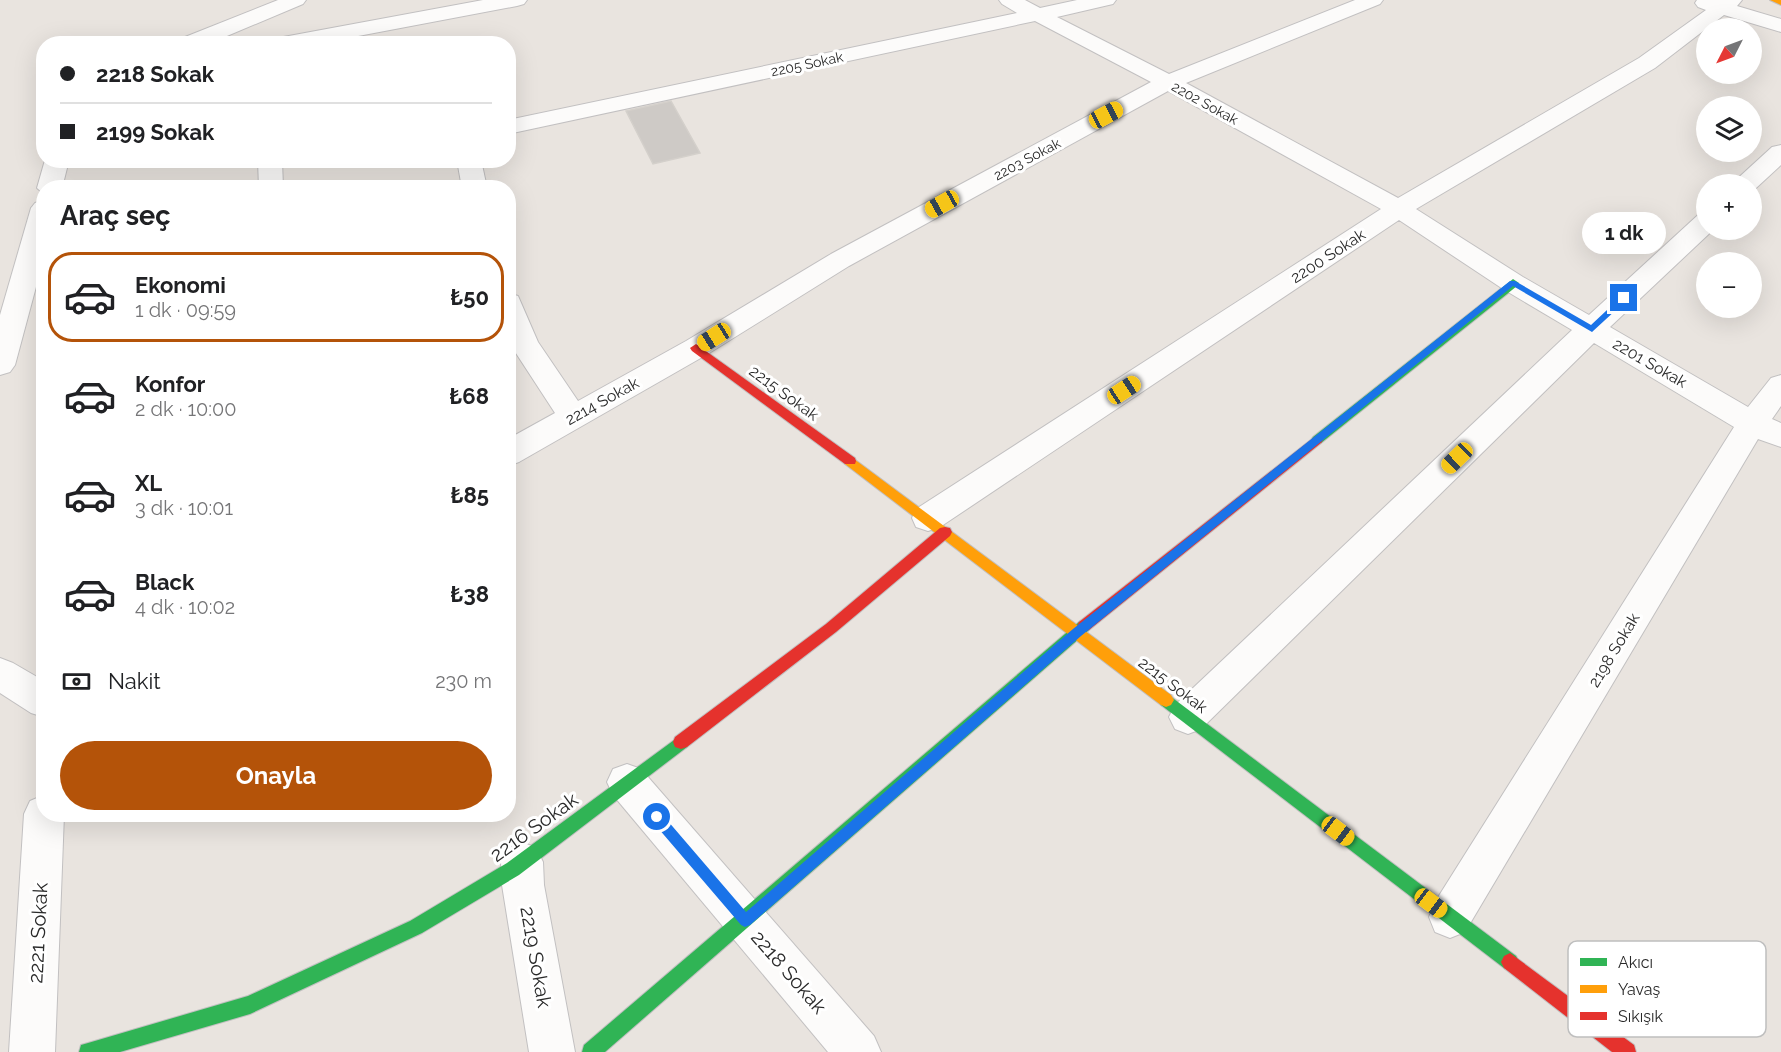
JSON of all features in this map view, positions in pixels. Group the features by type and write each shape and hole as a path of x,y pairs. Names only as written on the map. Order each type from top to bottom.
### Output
{"street":[{"path":"208,36 296,0"},
{"path":"346,36 430,26 517,0"},
{"name":"2202 Sokak","path":"1009,0 1168,82 1399,209"},
{"name":"2205 Sokak","path":"516,126 1106,0"},
{"name":"2203 Sokak","path":"696,348 840,260 1168,82 1372,0"},
{"path":"1695,0 1727,4 1781,26"},
{"path":"1774,0 1781,2"},
{"name":"2200 Sokak","path":"936,525 1429,189 1647,63 1727,4"},
{"path":"266,12 266,36"},
{"path":"1757,174 1781,152"},
{"name":"2201 Sokak","path":"1399,209 1513,283 1767,429"},
{"path":"1188,717 1696,231"},
{"path":"0,364 36,236"},
{"path":"591,1052 1077,632 1513,283"},
{"path":"516,323 524,344 573,416"},
{"name":"2214 Sokak","path":"516,449 696,348"},
{"name":"2215 Sokak","path":"696,348 936,525 1568,1007"},
{"name":"2198 Sokak","path":"1450,917 1767,429 1781,385"},
{"name":"2216 Sokak","path":"88,1052 250,1005 416,927 522,862 831,628 936,525"},
{"path":"0,674 36,696"},
{"name":"2218 Sokak","path":"627,782 858,1052"},
{"name":"2221 Sokak","path":"32,1052 44,822"},
{"name":"2219 Sokak","path":"522,862 523,885 552,1052"},
{"name":"2215 Sokak","path":"1607,1037 1627,1052"}],"building":[{"path":"671,101 700,153 653,164 626,111"}],"traffic: fast":[{"path":"1317,440 1513,283"},
{"path":"591,1052 1084,626"},
{"path":"1166,700 1510,962"},
{"path":"88,1052 250,1005 416,927 513,869 681,742"}],"traffic: slow":[{"path":"1774,0 1781,2"},
{"path":"850,461 1166,700"}],"traffic: jam":[{"path":"696,348 850,461"},
{"path":"1084,626 1317,440"},
{"path":"681,742 831,628 945,532"},
{"path":"1510,962 1568,1007"},
{"path":"1608,1037 1627,1052"}],"route":[{"path":"657,817 745,921 1077,632 1513,283 1592,329 1624,298"}]}
